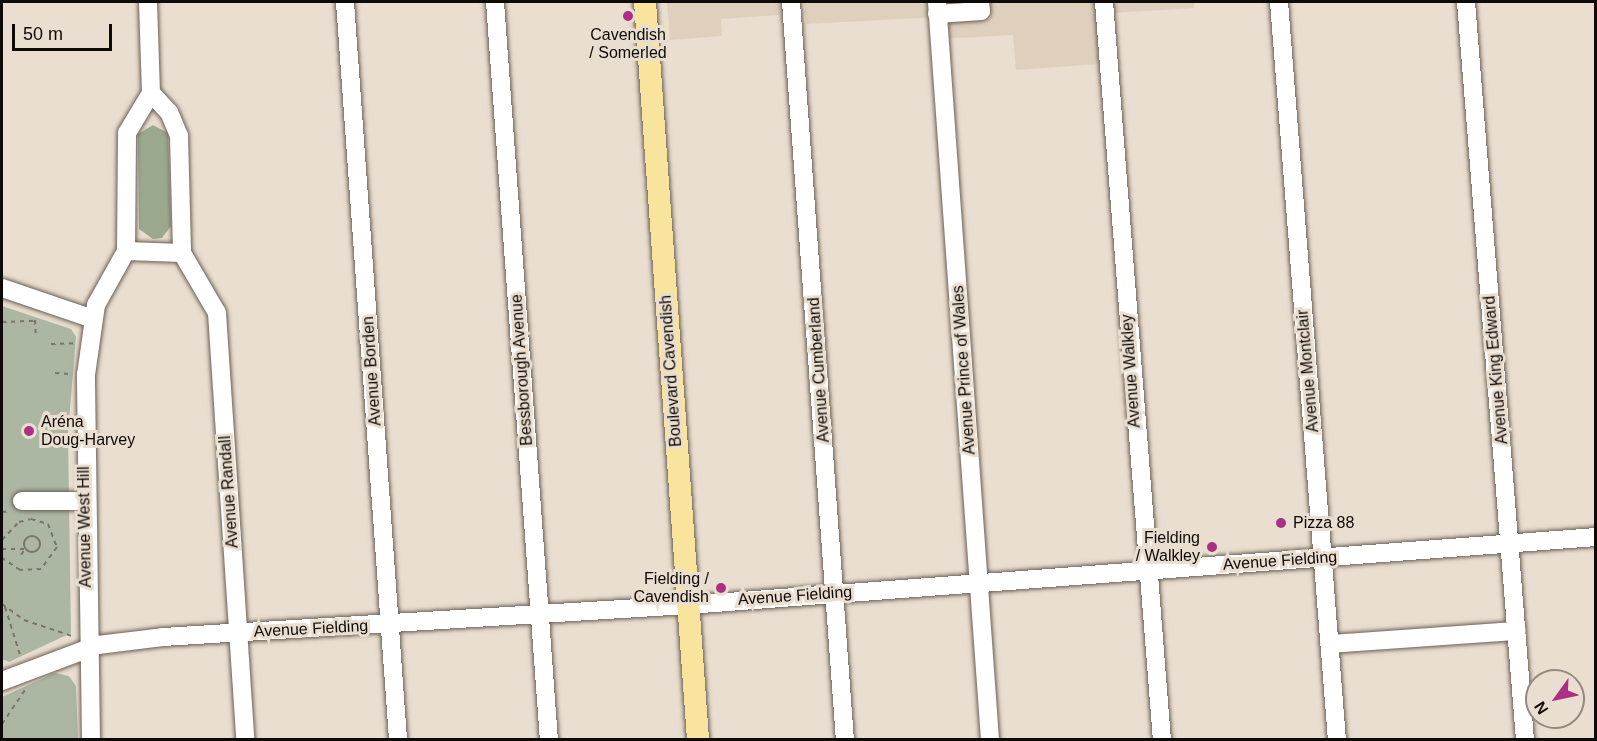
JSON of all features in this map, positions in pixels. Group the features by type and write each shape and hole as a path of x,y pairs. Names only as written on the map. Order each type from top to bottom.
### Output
{"main road":[{"name":"Boulevard Cavendish","path":"645,2 698,740"}],"street":[{"path":"148,2 152,93"},
{"name":"Avenue Borden","path":"345,2 398,740"},
{"name":"Bessborough Avenue","path":"495,2 549,740"},
{"name":"Avenue Cumberland","path":"791,2 845,740"},
{"path":"937,8 981,11 980,2"},
{"name":"Avenue Walkley","path":"1104,2 1146,571 1162,740"},
{"name":"Avenue Montclair","path":"1279,2 1337,740"},
{"name":"Avenue King Edward","path":"1466,2 1525,740"},
{"name":"Avenue Prince of Wales","path":"937,8 990,740"},
{"name":"Avenue West Hill","path":"91,740 84,501 84,407 93,319 126,251 127,133 152,93"},
{"name":"Avenue Randall","path":"152,93 169,112 179,136 182,253 217,313 245,740"},
{"path":"126,251 182,253"},
{"path":"2,288 93,319"},
{"path":"22,501 84,501"},
{"name":"Avenue Fielding","path":"2,681 88,648 238,632 688,605 1596,537"},
{"path":"1330,644 1516,631"}],"path":[{"path":"36,338 37,316"},
{"path":"2,322 35,321"},
{"path":"51,344 77,343"},
{"path":"55,373 74,374"},
{"path":"2,540 6,534 26,519 48,524 57,547 45,569 17,570 2,558"},
{"path":"2,549 25,549 35,553 40,544 32,536 25,541 25,549 21,555"},
{"path":"2,604 30,623 72,636"},
{"path":"2,610 5,607"},
{"path":"5,607 21,658"},
{"path":"2,724 27,683"}],"shaded area":[{"path":"667,2 779,2 780,15 721,19 722,36 670,40"},
{"path":"804,2 1194,2 1194,8 1096,14 1099,64 1016,70 1013,35 940,39 938,17 806,24"}],"green space":[{"path":"153,125 168,133 171,226 162,238 153,239 139,229 138,134"},
{"path":"2,306 71,329 76,337 68,432 71,633 9,662 2,659"},
{"path":"55,673 69,676 76,686 78,739 2,739 2,697"}],"place":[{"name":"Cavendish / Somerled","path":"628,16"},
{"name":"Aréna Doug-Harvey","path":"29,431"},
{"name":"Pizza 88","path":"1281,523"},
{"name":"Fielding / Walkley","path":"1212,547"},
{"name":"Fielding / Cavendish","path":"721,588"}]}
